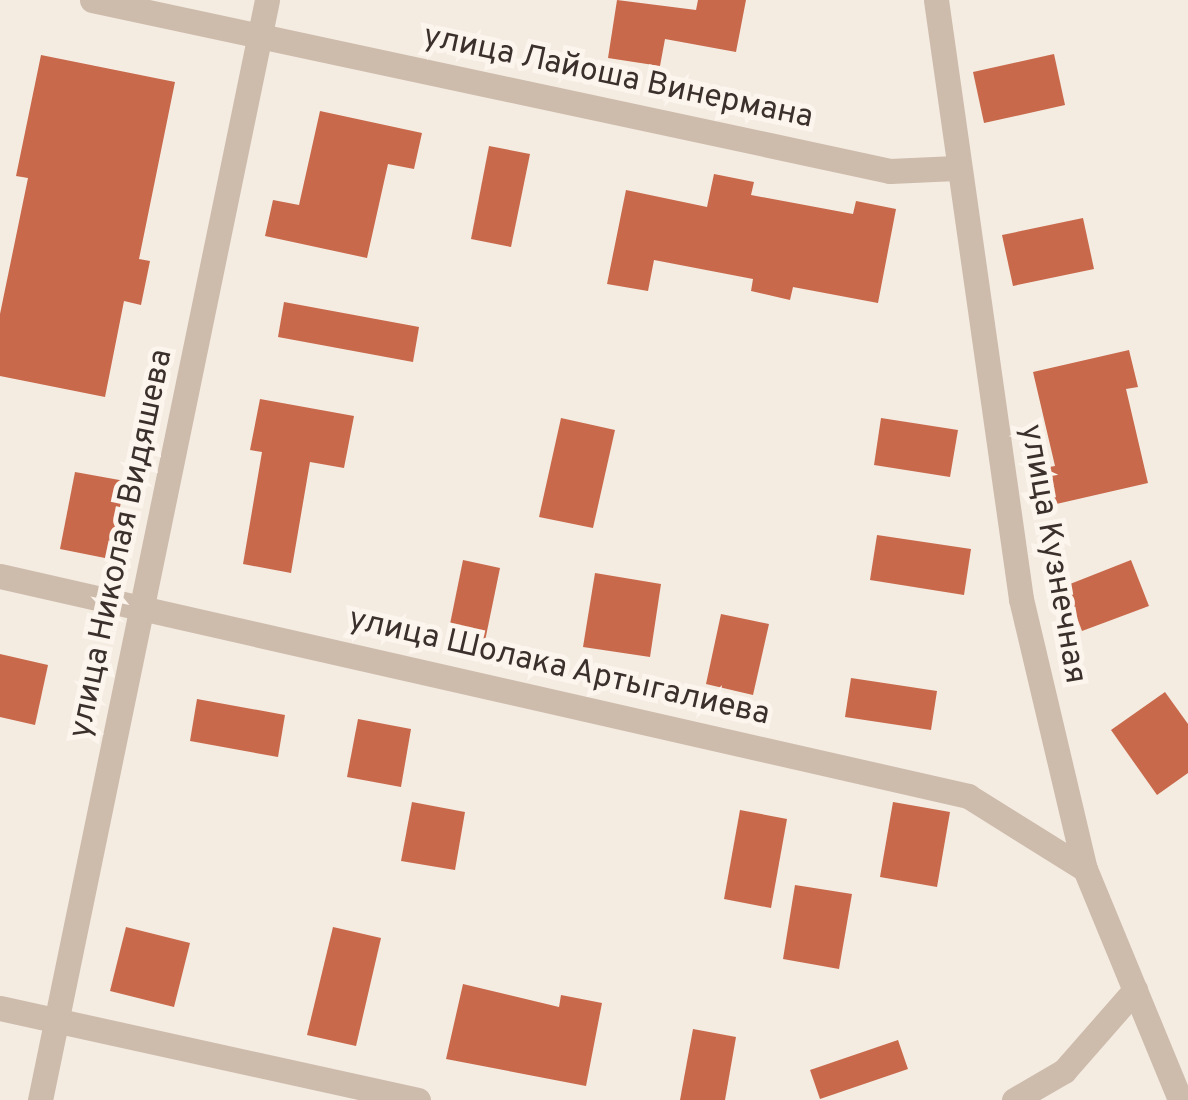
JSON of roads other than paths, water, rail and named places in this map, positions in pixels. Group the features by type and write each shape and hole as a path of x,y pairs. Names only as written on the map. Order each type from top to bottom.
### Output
{"street":[{"name":"улица Лайоша Винермана","path":"92,0 890,171 956,168"},
{"name":"улица Николая Видяшева","path":"40,1100 267,0"},
{"name":"улица Кузнечная","path":"936,0 956,168 1021,599 1085,868 1180,1100"},
{"name":"улица Шолака Артыгалиева","path":"0,576 968,796 1085,868"},
{"path":"1014,1100 1064,1071 1135,990"},
{"path":"0,1008 418,1100"}]}
